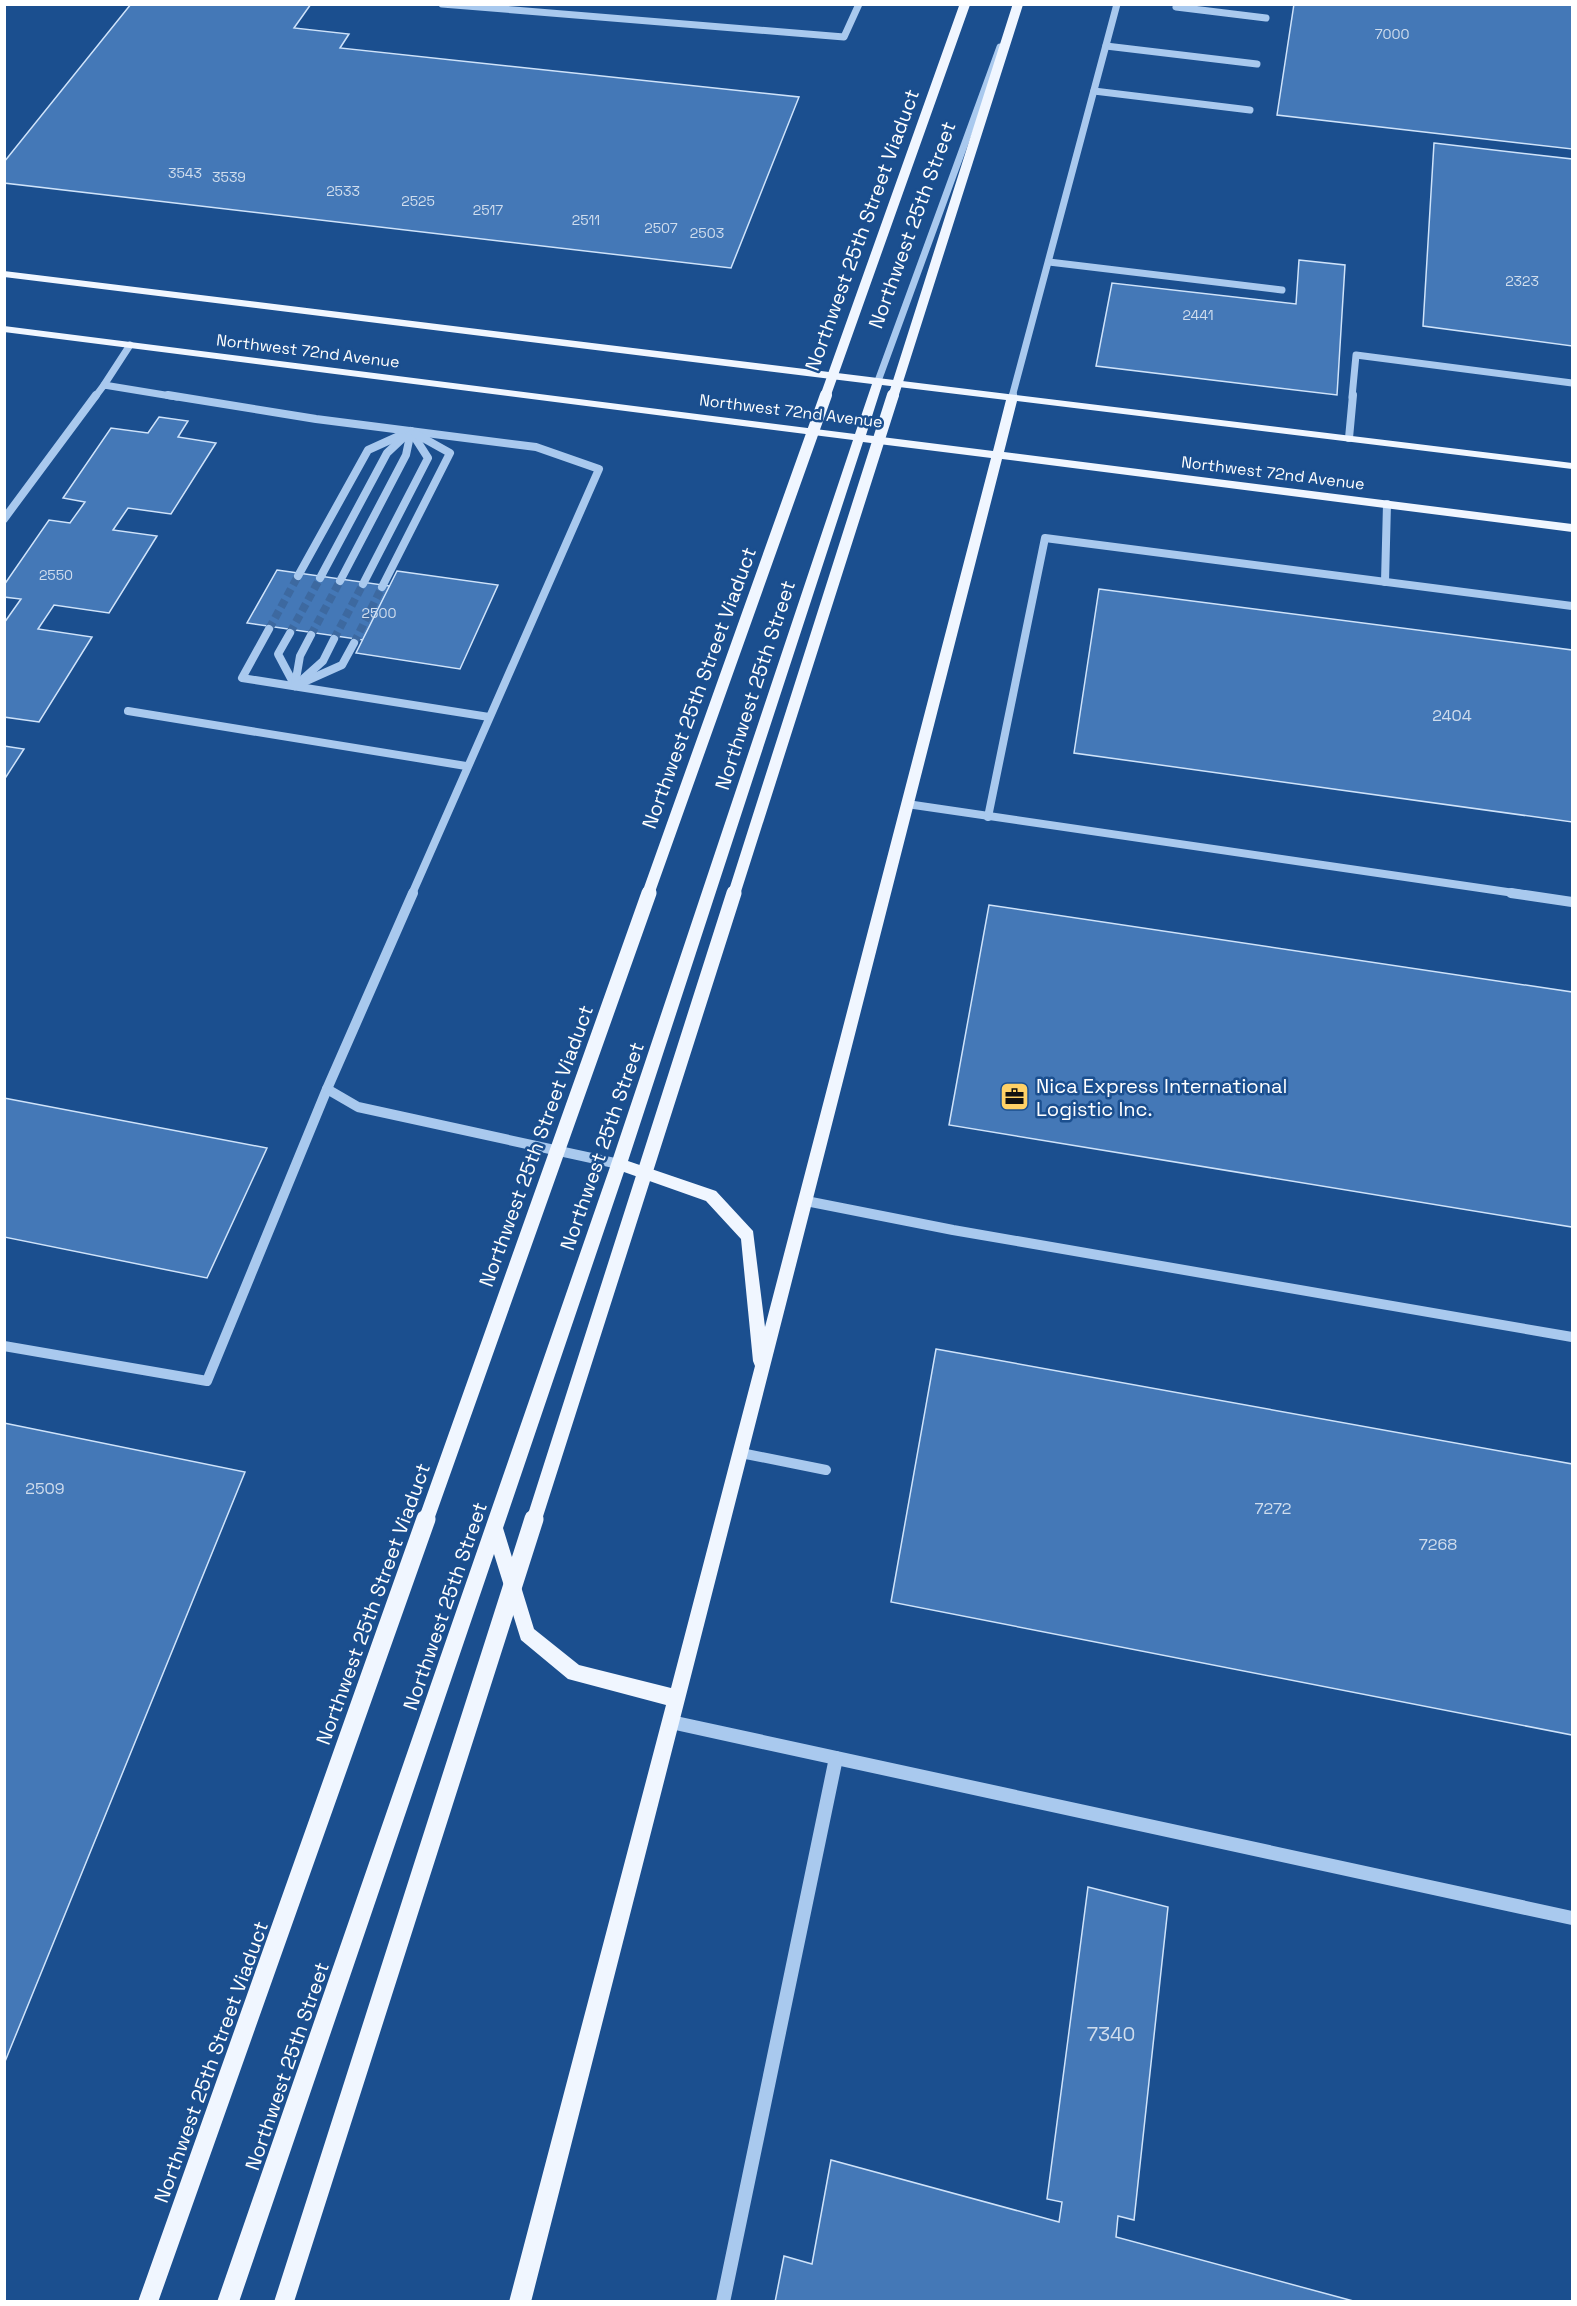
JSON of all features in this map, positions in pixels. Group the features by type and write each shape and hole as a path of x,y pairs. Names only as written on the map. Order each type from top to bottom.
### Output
{"main road":[{"name":"Northwest 25th Street Viaduct","path":"148,2301 964,4"},
{"path":"284,2301 1017,4"},
{"path":"4,273 1572,466"},
{"name":"Northwest 72nd Avenue","path":"4,329 1572,528"},
{"name":"Northwest 25th Street","path":"228,2301 619,1164 878,381"},
{"path":"520,2301 1012,398"},
{"path":"619,1164 711,1196 748,1236 762,1372"},
{"path":"494,1528 527,1634 574,1673 677,1699"}],"street":[{"path":"442,4 844,36 859,4"},
{"name":"Northwest 25th Street","path":"878,381 1017,4"},
{"path":"1012,398 1117,4"},
{"path":"1177,4 1176,8 1266,18"},
{"path":"1106,46 1257,64"},
{"path":"1094,91 1250,110"},
{"path":"1049,262 1282,290"},
{"path":"4,519 104,385 130,345"},
{"path":"1349,438 1356,355 1572,383"},
{"path":"4,1346 207,1381 327,1089 466,766 599,469 536,447 316,419 104,385"},
{"path":"298,576 368,450 411,430"},
{"path":"320,578 387,453 411,430"},
{"path":"340,581 406,455 411,430"},
{"path":"363,584 428,458 411,430"},
{"path":"382,587 450,453 411,430"},
{"path":"1385,582 1387,504"},
{"path":"988,817 1045,538 1572,606"},
{"path":"269,629 242,678 489,717"},
{"path":"290,633 278,654 295,686"},
{"path":"295,686 300,656 311,635"},
{"path":"295,686 323,661 334,639"},
{"path":"295,686 342,665 354,643"},
{"path":"128,711 466,766"},
{"path":"907,804 1572,902"},
{"path":"327,1089 358,1107 619,1164"},
{"path":"806,1201 954,1230 1572,1337"},
{"path":"741,1453 826,1470"},
{"path":"671,1722 1572,1918"},
{"path":"723,2301 836,1758"}],"building":[{"path":"131,4 311,4 294,28 349,34 340,48 799,97 731,268 4,183 4,162"},
{"path":"1294,4 1572,4 1572,149 1277,115"},
{"path":"1434,143 1572,159 1572,346 1423,326"},
{"path":"1299,260 1345,265 1337,395 1096,366 1112,283 1296,304"},
{"path":"159,417 188,421 178,437 216,443 171,514 128,508 113,530 157,536 109,613 54,605 38,629 92,637 39,722 4,717 4,623 21,599 4,597 4,585 49,520 70,523 85,502 63,498 111,428 148,433"},
{"path":"277,570 390,586 363,640 247,623"},
{"path":"397,571 498,585 460,669 356,653"},
{"path":"1099,589 1572,650 1572,822 1074,753"},
{"path":"4,746 24,749 4,780"},
{"path":"989,905 1572,992 1572,1227 949,1125"},
{"path":"4,1098 267,1148 207,1278 4,1237"},
{"path":"936,1349 1572,1464 1572,1735 891,1602"},
{"path":"4,1423 245,1472 4,2064"},
{"path":"1088,1887 1168,1907 1134,2220 1118,2216 1116,2237 1357,2302 775,2302 784,2256 812,2264 831,2160 1059,2222 1062,2202 1047,2199"}],"tunnel":[{"path":"269,629 298,576"},
{"path":"290,633 320,578"},
{"path":"311,635 340,581"},
{"path":"334,639 363,584"},
{"path":"354,643 382,587"}],"place":[{"name":"Nica Express International Logistic Inc.","path":"1015,1097"}]}
